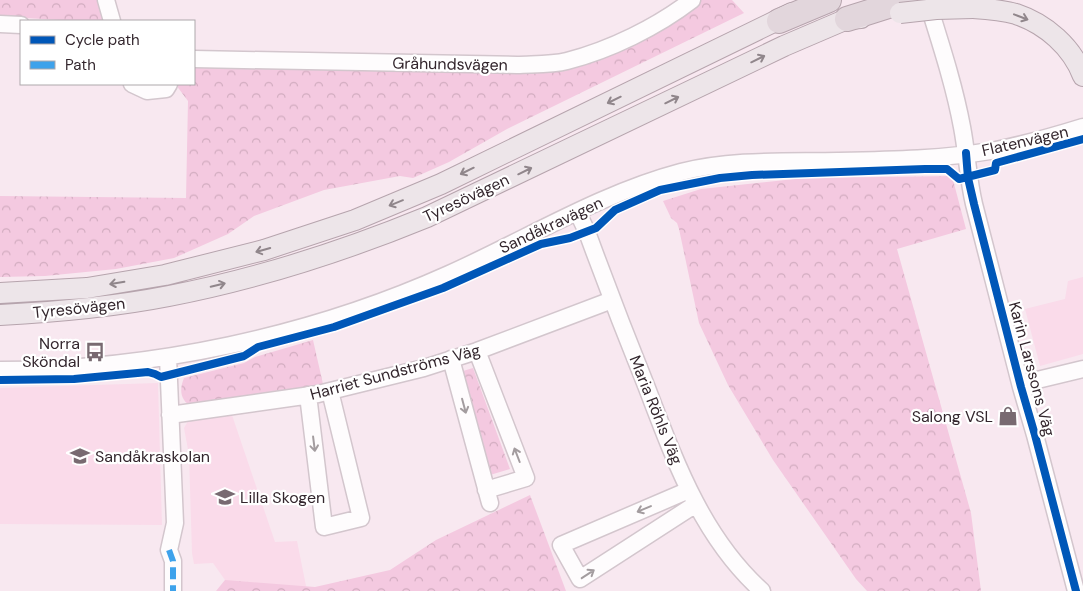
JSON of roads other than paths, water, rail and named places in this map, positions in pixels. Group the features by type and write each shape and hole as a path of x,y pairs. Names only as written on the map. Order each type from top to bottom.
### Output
{"highway":[{"name":"Tyresövägen","path":"779,21 829,0"},
{"name":"Tyresövägen","path":"847,19 902,5"}],"main road":[{"path":"779,21 816,0"},
{"path":"902,5 936,9 973,8 1016,14 1045,28 1064,45 1078,64 1083,76"},
{"name":"Tyresövägen","path":"0,316 63,311 171,296 279,269 377,237 427,217 784,46 847,19"},
{"name":"Tyresövägen","path":"0,293 87,288 156,276 214,264 310,236 441,184 779,21"}],"street":[{"path":"106,0 112,20"},
{"name":"Gråhundsvägen","path":"195,59 517,65 565,62 594,53 643,31 672,15 692,0"},
{"name":"Karin Larssons Väg","path":"927,0 946,62 962,126 968,178 974,204 1076,591"},
{"path":"0,24 20,25"},
{"path":"134,85 148,92 166,88 168,85"},
{"name":"Flatenvägen","path":"966,153 993,150 1046,139 1083,127"},
{"name":"Sandåkravägen","path":"0,370 76,368 168,357 233,344 329,320 447,275 623,191 675,174 703,168 762,163 938,157 966,153"},
{"name":"Maria Röhls Väg","path":"578,212 677,466 703,518 726,551 762,591"},
{"name":"Harriet Sundströms Väg","path":"170,415 330,391 477,351 612,300"},
{"path":"451,359 488,496 526,478 477,351"},
{"path":"168,357 175,523 169,550 173,561 173,591"},
{"path":"1021,387 1029,382 1083,369"},
{"path":"308,395 324,527 362,518 330,391"},
{"path":"689,490 561,545 580,579 696,504"}],"place":[{"name":"Norra Sköndal","path":"95,352"},
{"name":"Salong VSL","path":"1008,416"},
{"name":"Sandåkraskolan","path":"80,456"},
{"name":"Lilla Skogen","path":"225,497"}]}
